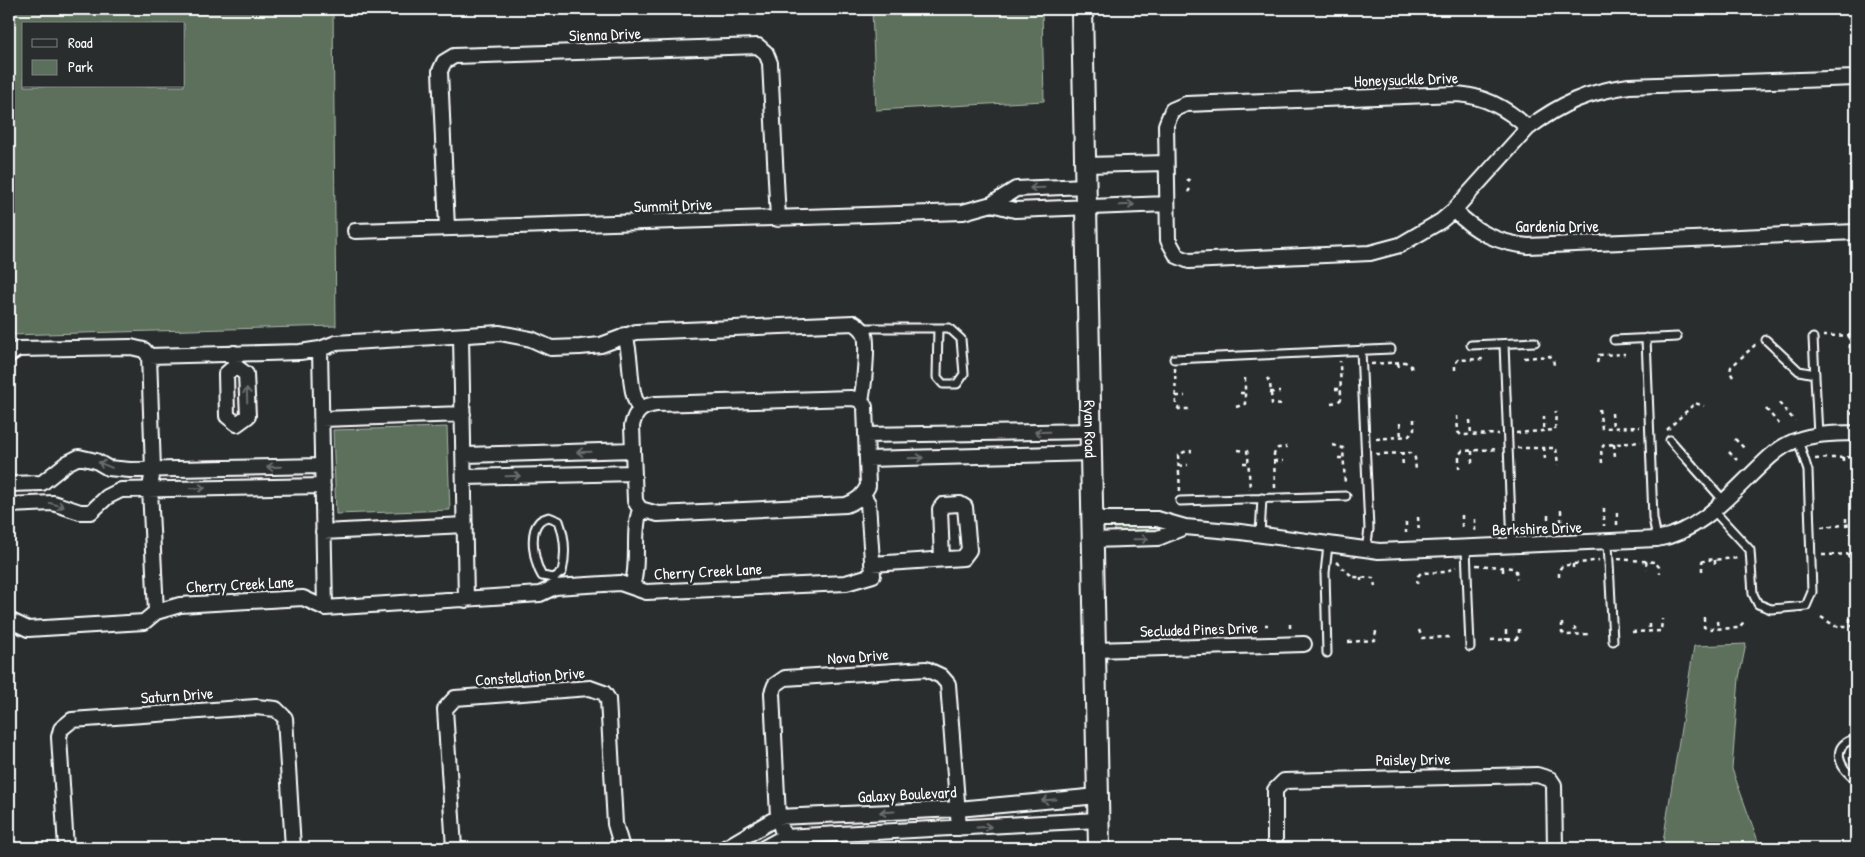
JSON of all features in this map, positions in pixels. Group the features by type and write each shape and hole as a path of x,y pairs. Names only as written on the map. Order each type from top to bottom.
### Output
{"main road":[{"name":"Ryan Road","path":"1082,9 1099,848"}],"street":[{"name":"Sienna Drive","path":"447,228 440,70 444,62 454,56 758,46 766,53 770,63 778,219"},
{"path":"1086,207 1167,204 1168,240 1173,252 1182,259 1198,261 1370,253 1400,245 1441,221 1454,210 1528,128 1563,104 1586,94 1629,86 1856,78"},
{"name":"Honeysuckle Drive","path":"1167,204 1167,117 1175,108 1186,104 1469,95 1496,104 1510,112 1528,128"},
{"path":"1085,165 1166,163"},
{"name":"Summit Drive","path":"355,231 963,212 992,204 1016,189 1086,186"},
{"name":"Summit Drive","path":"992,204 1015,210 1086,207"},
{"name":"Gardenia Drive","path":"1454,210 1465,221 1489,237 1528,246 1856,232"},
{"path":"149,356 234,360 320,349 336,343 500,333 514,335 550,348 601,345 636,332 854,323 861,328 865,336 864,390 861,400"},
{"path":"625,335 632,361 632,391 640,410"},
{"path":"461,336 466,600"},
{"path":"9,355 18,349 131,347 144,350 149,356 153,469 150,489 156,612"},
{"path":"320,349 325,608"},
{"path":"851,398 861,400 866,407 868,486 863,495 846,505 658,514 640,508 636,501 632,426 634,418 640,410 644,406 656,404 851,398"},
{"path":"322,419 463,414"},
{"path":"866,436 1091,431"},
{"name":"Berkshire Drive","path":"1092,519 1157,519 1185,528 1260,535 1366,550 1657,540 1683,532 1713,510 1778,449 1798,440 1818,435 1856,433"},
{"path":"464,455 633,450"},
{"path":"867,459 1091,453"},
{"path":"9,484 42,483 67,463 79,458 96,461 108,468 322,466"},
{"path":"234,468 235,487"},
{"path":"464,477 634,473"},
{"path":"9,505 53,503 80,512 91,512 99,507 107,497 121,490 323,486"},
{"path":"863,495 868,502 872,564 942,559"},
{"path":"632,587 636,561 637,519 640,508"},
{"path":"324,532 464,525"},
{"name":"Berkshire Drive","path":"1092,540 1158,538 1185,528"},
{"name":"Cherry Creek Lane","path":"9,620 28,629 144,622 156,612 180,605 303,598 312,600 325,608 466,600 540,594 555,582 620,583 646,592 846,583 872,575 872,564"},
{"name":"Secluded Pines Drive","path":"1094,650 1304,644"},
{"name":"Nova Drive","path":"784,836 778,817 772,692 775,685 785,678 926,669 941,676 948,684 959,828"},
{"name":"Constellation Drive","path":"454,848 445,709 455,698 590,688 604,693 608,699 616,824 622,848"},
{"name":"Saturn Drive","path":"66,848 59,737 65,724 72,720 256,707 276,709 285,718 293,848"},
{"name":"Paisley Drive","path":"1275,848 1274,797 1278,785 1291,779 1537,775 1550,779 1554,791 1556,848"},
{"name":"Galaxy Boulevard","path":"725,848 778,817 958,809 1098,796"},
{"path":"764,848 784,836 1098,820"}],"lane":[{"path":"861,328 938,328 949,328 961,339 964,374 957,384 943,384 937,377 938,328"},
{"path":"1614,340 1677,337"},
{"path":"1816,337 1815,374 1818,435"},
{"path":"1646,338 1653,518 1657,540"},
{"path":"1766,340 1799,371 1815,374"},
{"path":"1471,345 1535,342"},
{"path":"1504,344 1512,546"},
{"path":"1174,361 1391,349"},
{"path":"1361,350 1369,529 1366,550"},
{"path":"1670,440 1724,501"},
{"path":"1713,510 1750,550 1753,594 1758,604 1770,609 1806,606 1812,592 1808,471 1798,440"},
{"path":"1180,498 1262,498 1346,493"},
{"path":"1260,535 1262,498"},
{"path":"550,517 559,520 563,532 565,560 562,572 555,582 542,576 537,568 534,549 535,529 540,521 550,517"},
{"path":"1608,542 1612,641"},
{"path":"1327,653 1325,573 1328,545"},
{"path":"1466,548 1470,647"},
{"path":"1856,739 1847,742 1840,754 1841,767 1856,779"}],"path":[{"path":"1816,337 1856,335"},
{"path":"1849,336 1850,350"},
{"path":"1733,377 1730,369 1739,363 1755,345 1759,346"},
{"path":"1597,363 1597,356 1625,354"},
{"path":"1524,358 1552,357 1554,365"},
{"path":"1455,370 1456,362 1484,359"},
{"path":"1331,403 1340,400 1340,360"},
{"path":"1467,360 1468,365"},
{"path":"1174,361 1178,408 1190,409"},
{"path":"1398,363 1399,368"},
{"path":"1369,364 1409,364 1412,372"},
{"path":"1236,407 1245,404 1245,378"},
{"path":"1267,378 1270,383 1272,404 1285,405"},
{"path":"1335,389 1341,389"},
{"path":"1270,392 1280,392"},
{"path":"1240,393 1246,393"},
{"path":"1176,396 1185,396"},
{"path":"1670,440 1666,431 1697,403 1704,406"},
{"path":"1779,403 1795,421"},
{"path":"1852,404 1852,415"},
{"path":"1599,409 1602,428 1642,427"},
{"path":"1766,409 1781,426"},
{"path":"1515,433 1554,431 1556,428 1556,410"},
{"path":"1612,413 1613,429"},
{"path":"1457,416 1458,432 1461,435 1500,434"},
{"path":"1544,416 1544,432"},
{"path":"1372,440 1406,438 1413,432 1414,417"},
{"path":"1470,420 1471,435"},
{"path":"1400,422 1401,438"},
{"path":"1735,439 1746,450"},
{"path":"1602,463 1602,446 1643,442"},
{"path":"1614,444 1615,458"},
{"path":"1333,445 1343,448 1346,493"},
{"path":"1275,491 1274,461 1276,450 1287,447"},
{"path":"1544,447 1545,460"},
{"path":"1515,448 1556,448 1558,465"},
{"path":"1459,470 1460,453 1472,450 1500,449"},
{"path":"1238,450 1247,451 1250,492"},
{"path":"1472,450 1472,464"},
{"path":"1180,498 1180,454 1192,451"},
{"path":"1372,454 1402,452 1414,455 1416,471"},
{"path":"1402,452 1403,467"},
{"path":"1729,452 1737,460"},
{"path":"1338,458 1344,458"},
{"path":"1843,458 1843,463"},
{"path":"1813,459 1854,458 1856,463"},
{"path":"1274,461 1283,461"},
{"path":"1243,463 1249,462"},
{"path":"1179,466 1188,465"},
{"path":"1604,508 1604,526"},
{"path":"1561,510 1561,528"},
{"path":"1617,513 1618,525"},
{"path":"1462,515 1462,531"},
{"path":"1548,516 1548,528"},
{"path":"1418,517 1419,533"},
{"path":"1846,518 1846,526"},
{"path":"1475,519 1475,531"},
{"path":"1406,522 1406,533"},
{"path":"1817,527 1856,524"},
{"path":"1848,554 1849,562"},
{"path":"1818,555 1856,554"},
{"path":"1702,571 1702,562 1744,558"},
{"path":"1559,577 1560,568 1601,559"},
{"path":"1617,559 1657,563 1660,573"},
{"path":"1335,560 1351,575 1373,578 1375,586"},
{"path":"1715,560 1715,566"},
{"path":"1646,561 1647,569"},
{"path":"1572,564 1573,572"},
{"path":"1474,565 1514,569 1517,579"},
{"path":"1417,584 1419,574 1445,572 1458,566"},
{"path":"1503,568 1503,575"},
{"path":"1430,572 1431,579"},
{"path":"1361,577 1361,582"},
{"path":"1704,617 1705,628 1718,629 1738,628 1746,620"},
{"path":"1821,617 1836,626 1856,626"},
{"path":"1850,618 1850,626"},
{"path":"1632,632 1661,631 1662,619"},
{"path":"1717,621 1718,629"},
{"path":"1562,623 1563,634 1591,634"},
{"path":"1290,624 1290,630"},
{"path":"1649,624 1649,632"},
{"path":"1267,625 1267,630"},
{"path":"1491,640 1506,640 1518,637 1519,625"},
{"path":"1242,626 1242,632"},
{"path":"1218,627 1218,632"},
{"path":"1575,627 1575,635"},
{"path":"1194,628 1194,634"},
{"path":"1171,629 1171,634"},
{"path":"1420,630 1421,637 1449,637"},
{"path":"1506,630 1506,640"},
{"path":"1348,642 1374,640 1376,631"},
{"path":"1432,634 1433,638"},
{"path":"1363,636 1364,641"}],"green space":[{"path":"9,9 333,9 336,326 9,335"},
{"path":"872,9 1042,9 1044,101 876,110"},
{"path":"447,427 450,510 336,514 333,430"},
{"path":"1117,526 1161,526 1162,528 1158,532 1117,533 1114,530"},
{"path":"1746,644 1739,678 1732,769 1758,841 1763,848 1662,848 1694,646"},
{"path":"1856,748 1856,768 1849,759 1850,754"}]}
